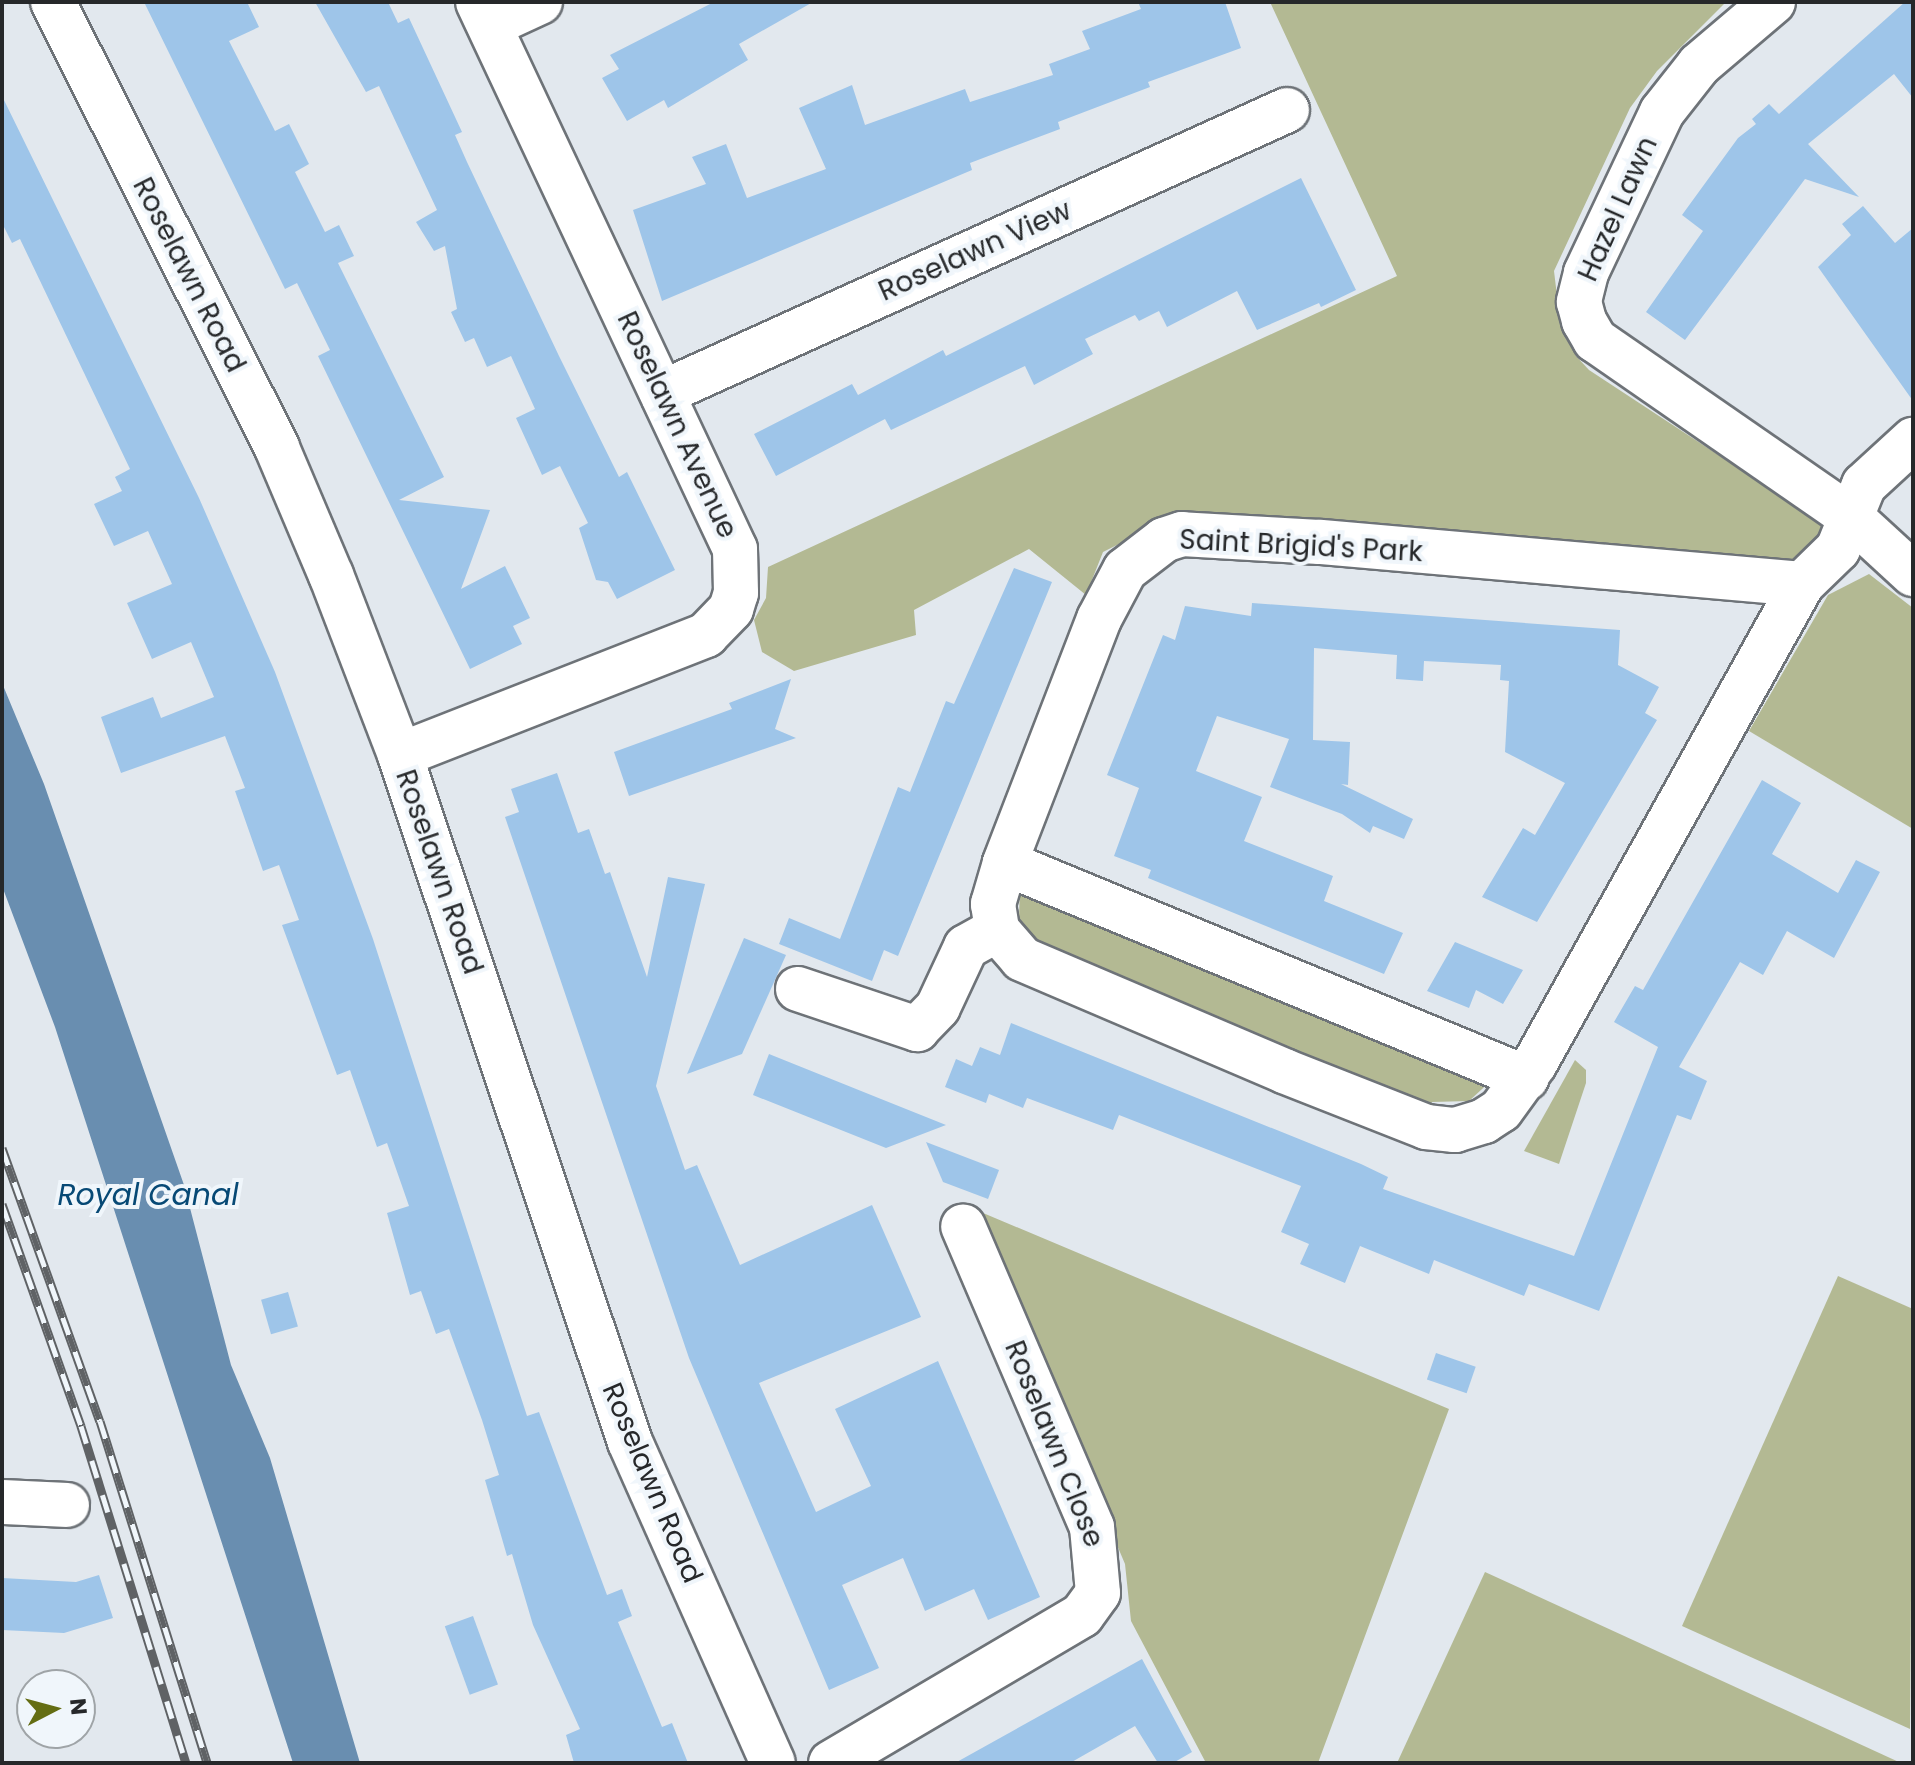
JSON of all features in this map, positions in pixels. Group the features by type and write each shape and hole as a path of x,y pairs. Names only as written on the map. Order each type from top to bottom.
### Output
{"street":[{"name":"Roselawn Road","path":"53,2 277,448 400,755 630,1442 773,1763"},
{"path":"484,13 540,2"},
{"name":"Hazel Lawn","path":"1773,2 1699,65 1662,112 1623,185 1579,302 1595,340 1852,518 1913,574"},
{"name":"Roselawn Avenue","path":"400,755 706,635 731,609 735,549 484,13"},
{"name":"Roselawn View","path":"662,393 1287,110"},
{"path":"798,989 917,1029 935,1012 966,947 997,930 1022,959 1426,1127 1477,1125 1501,1110 1526,1078 1802,584 1838,549 1864,485 1913,440"},
{"name":"Saint Brigid's Park","path":"997,930 993,904 1005,863 1108,600 1132,563 1164,540 1182,534 1293,540 1802,584"},
{"path":"1005,863 1526,1078"},
{"name":"Roselawn Close","path":"831,1763 1082,1615 1098,1593 1099,1550 1090,1520 963,1226"},
{"path":"2,1502 67,1505"}],"green space":[{"path":"1270,2 1726,2 1657,71 1630,108 1554,271 1558,304 1576,356 1589,370 1793,504 1825,528 1824,539 1799,562 1159,524 1103,552 1086,595 1029,549 914,610 916,635 794,671 762,652 754,620 766,598 768,567 1397,276"},
{"path":"1869,574 1913,608 1913,829 1749,731 1828,595"},
{"path":"1020,883 1494,1078 1469,1101 1432,1102 1428,1111 1047,956 1050,947 1032,938 1019,919"},
{"path":"1575,1060 1586,1070 1586,1083 1559,1164 1524,1151"},
{"path":"976,1210 1449,1409 1318,1763 1206,1763 1131,1621 1125,1564"},
{"path":"1838,1276 1913,1309 1910,1729 1682,1626"},
{"path":"1485,1572 1901,1763 1397,1763"}],"water":[{"name":"Royal Canal","path":"2,683 44,784 184,1185 231,1365 270,1458 360,1763 293,1763 55,1027 2,886"}],"building":[{"path":"144,2 247,2 259,27 229,41 275,131 289,124 309,164 295,172 325,232 339,225 354,256 338,263 444,477 399,500 490,510 461,589 505,566 530,618 513,626 522,644 470,669 318,356 330,350 297,283 285,289"},
{"path":"315,2 388,2 398,23 409,18 462,132 455,135 559,356 619,477 627,472 675,570 617,599 608,582 596,580 579,528 588,523 560,466 542,475 516,418 535,409 511,356 487,367 474,338 465,342 451,312 457,309 445,246 434,251 416,222 437,210 379,86 366,92"},
{"path":"714,2 813,2 739,44 748,60 668,108 664,100 627,121 602,78 619,69 610,55"},
{"path":"1138,2 1225,2 1241,48 1148,82 1150,87 1058,122 1060,129 970,163 972,170 662,301 633,210 706,184 692,157 726,144 747,198 826,169 799,108 852,85 865,125 965,89 970,102 1053,75 1049,64 1090,49 1082,31 1141,9"},
{"path":"1905,2 1913,2 1913,98 1894,74 1808,144 1859,197 1805,179 1685,340 1646,312 1703,231 1682,215 1738,138 1756,124 1752,119 1769,104 1779,114"},
{"path":"2,96 199,498 275,672 373,939 527,1416 539,1412 607,1595 622,1589 632,1616 618,1622 662,1727 672,1723 688,1763 574,1763 566,1735 580,1729 533,1625 512,1554 507,1556 485,1480 499,1475 482,1420 449,1329 436,1334 421,1291 410,1295 387,1213 409,1206 387,1143 377,1147 350,1070 337,1075 282,925 299,920 279,865 263,871 235,791 245,788 225,736 121,773 101,717 153,697 161,718 214,697 191,642 152,659 127,603 172,584 148,531 114,546 94,504 122,491 115,477 130,469 20,239 12,243 2,223"},
{"path":"1301,178 1356,290 1321,307 1319,303 1257,330 1237,291 1167,327 1159,311 1139,321 1135,315 1085,339 1093,354 1034,385 1025,366 891,430 885,419 776,476 754,434 852,384 858,395 943,350 946,356"},
{"path":"1863,206 1895,243 1913,228 1913,401 1818,267 1851,235 1842,224"},
{"path":"1014,568 1052,582 898,956 884,950 872,981 779,944 789,918 840,939 898,787 910,792 946,701 954,704"},
{"path":"1252,603 1620,630 1618,665 1659,687 1645,713 1657,720 1537,922 1482,897 1523,828 1535,835 1565,783 1505,752 1509,681 1500,680 1501,665 1424,661 1423,681 1396,679 1397,655 1314,648 1313,740 1350,742 1348,785 1341,784 1413,819 1404,839 1373,826 1370,833 1342,814 1270,787 1289,739 1217,716 1196,771 1262,797 1244,841 1333,876 1324,901 1403,933 1384,974 1148,878 1151,870 1114,856 1139,788 1107,775 1163,635 1175,640 1185,606 1251,616"},
{"path":"791,679 775,729 796,738 629,796 614,752 732,709 729,703"},
{"path":"557,773 578,833 589,829 605,874 610,872 647,977 668,877 705,884 656,1086 685,1170 697,1165 740,1265 872,1205 921,1317 759,1383 816,1512 871,1486 835,1409 938,1361 1040,1597 988,1620 974,1589 925,1611 903,1558 842,1585 879,1668 829,1690 689,1358 505,817 519,812 511,789"},
{"path":"1762,780 1801,803 1772,854 1838,893 1856,860 1880,872 1834,958 1787,931 1763,975 1740,962 1679,1067 1707,1081 1691,1120 1677,1115 1599,1311 1529,1284 1524,1296 1434,1260 1429,1274 1360,1246 1345,1283 1300,1264 1309,1244 1281,1232 1301,1186 1119,1115 1113,1130 1027,1098 1023,1108 989,1094 986,1103 945,1087 956,1059 972,1066 980,1047 1000,1055 1011,1023 1361,1164 1388,1177 1383,1189 1574,1256 1658,1047 1614,1022 1635,986 1643,990"},
{"path":"744,938 786,955 742,1054 687,1074"},
{"path":"1455,942 1523,970 1503,1004 1476,990 1469,1008 1427,991"},
{"path":"769,1054 946,1125 886,1148 753,1095"},
{"path":"926,1142 999,1170 988,1199 943,1182"},
{"path":"288,1292 298,1327 271,1334 261,1300"},
{"path":"1436,1353 1476,1367 1467,1393 1427,1379"},
{"path":"99,1575 113,1618 64,1633 2,1630 2,1578 76,1582"},
{"path":"473,1616 498,1685 470,1695 445,1626"},
{"path":"1142,1659 1192,1752 1173,1763 1158,1763 1135,1726 1070,1763 955,1763"}],"railway":[{"path":"2,1148 100,1421 207,1763"},
{"path":"2,1204 81,1426 186,1763"}]}
